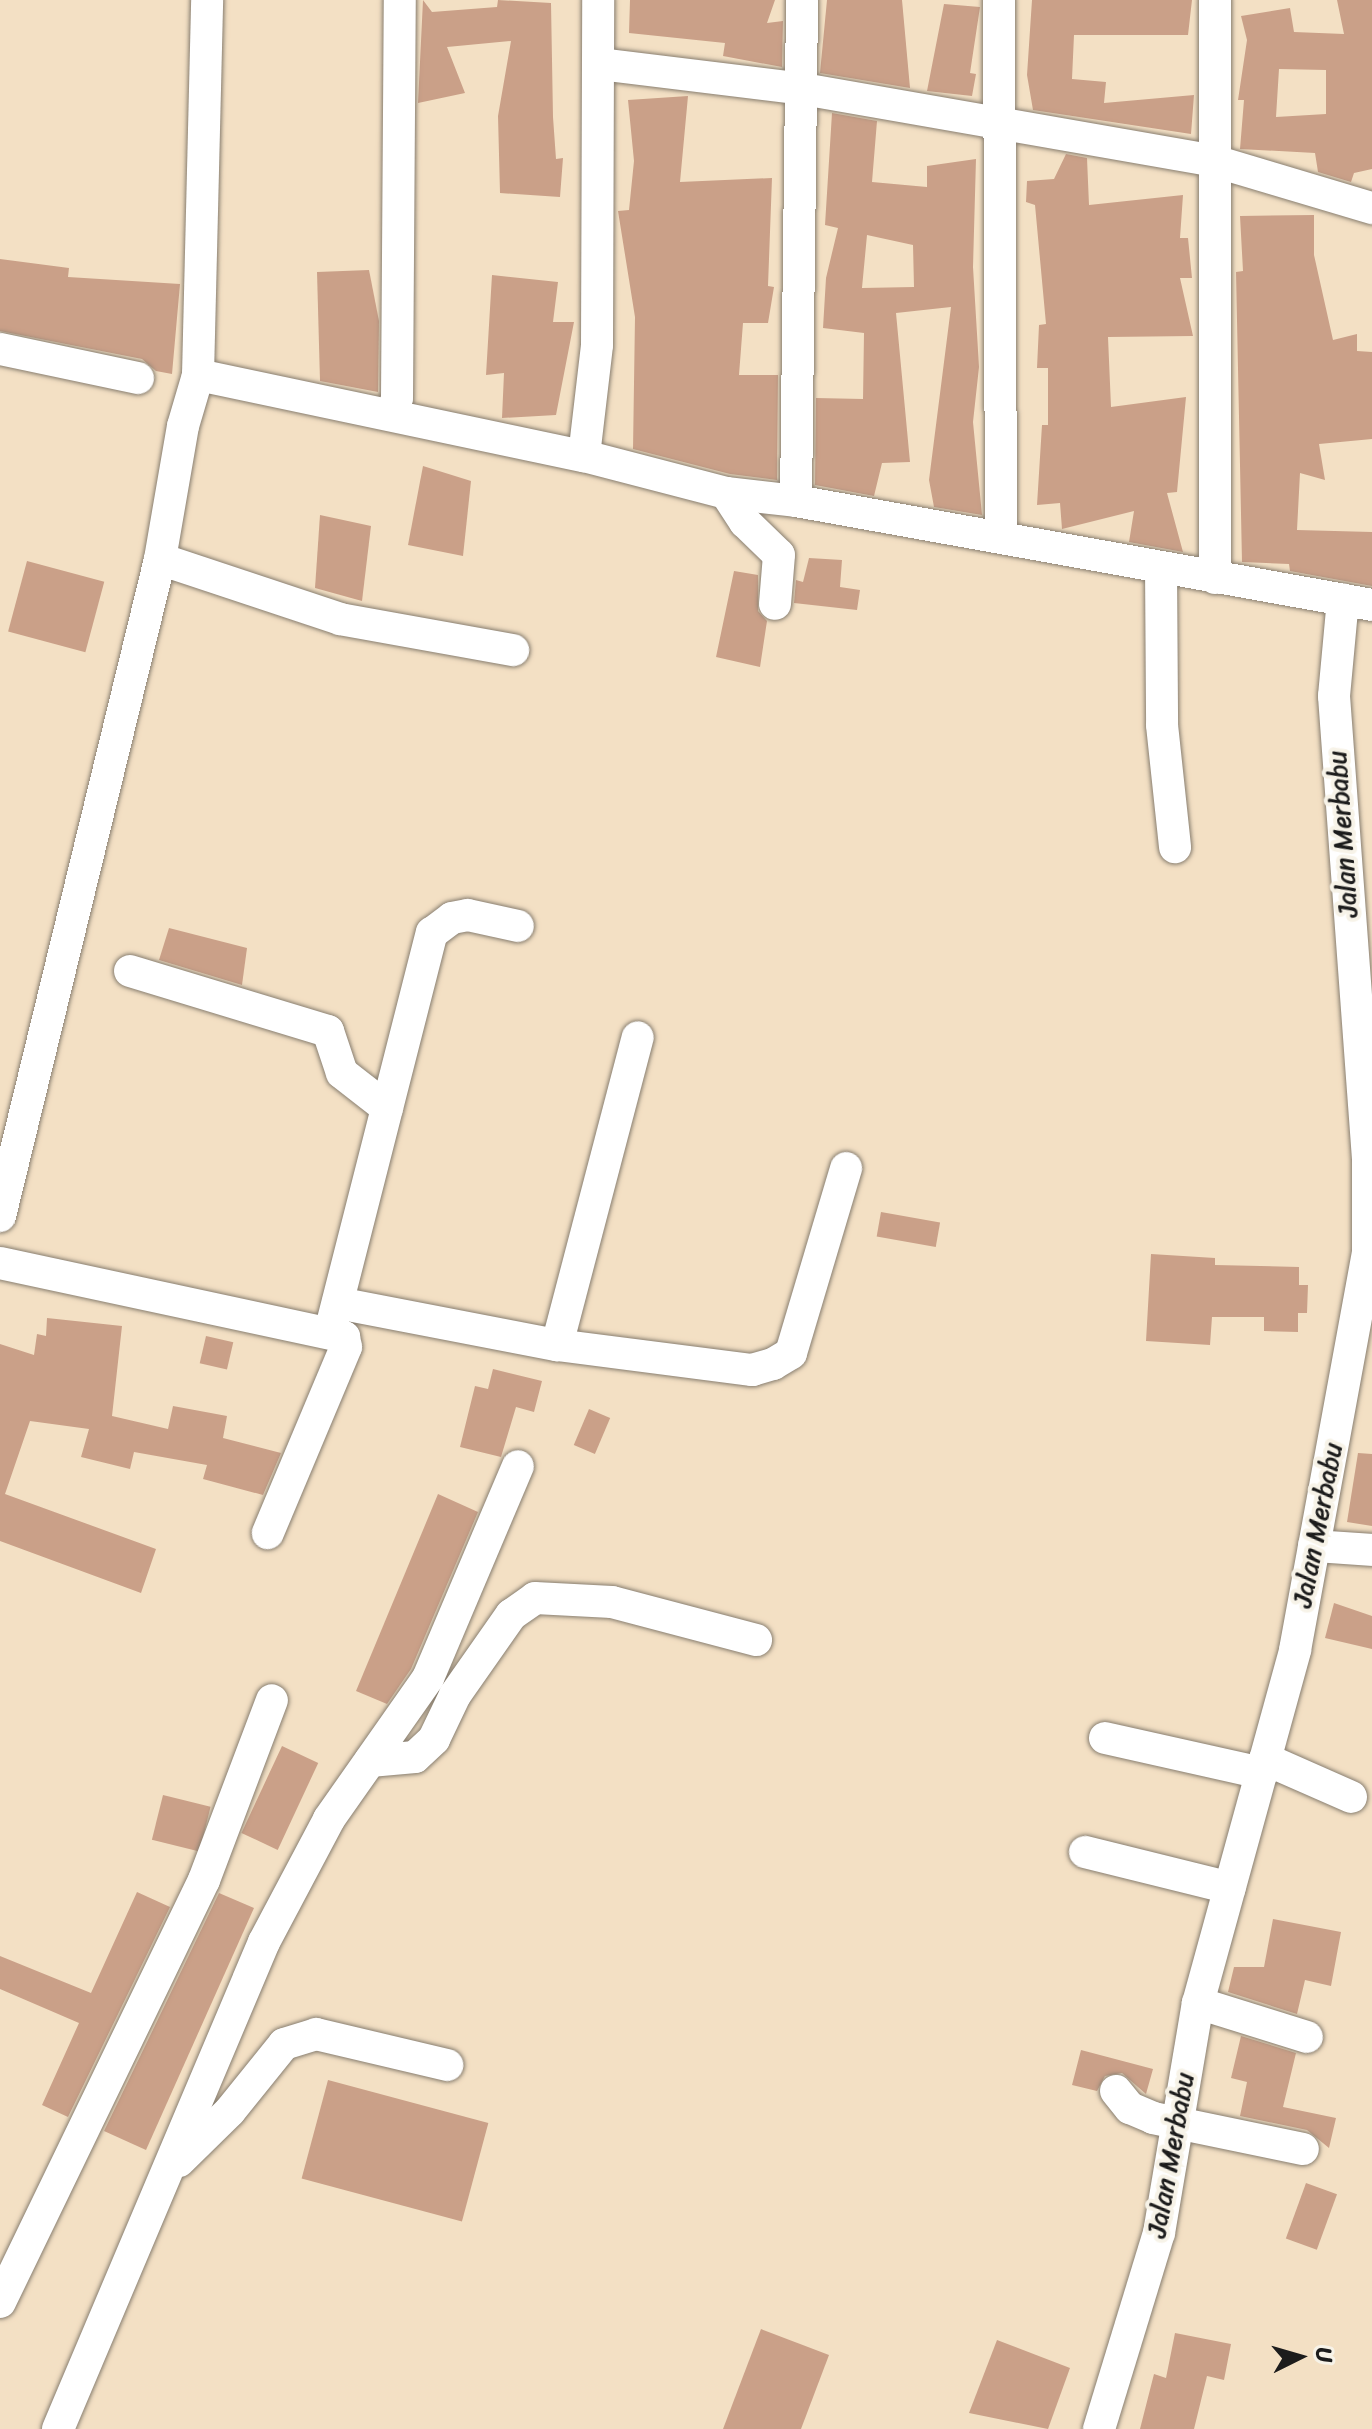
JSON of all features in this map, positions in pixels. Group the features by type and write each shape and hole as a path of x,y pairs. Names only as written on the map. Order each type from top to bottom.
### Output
{"street":[{"path":"0,1216 160,559 183,426 198,375 207,0"},
{"path":"393,415 397,398 400,0"},
{"path":"584,456 597,345 598,0"},
{"path":"796,501 802,0"},
{"path":"999,0 1001,537"},
{"path":"1215,0 1215,578"},
{"path":"600,64 803,89 1214,161 1372,208"},
{"path":"0,349 138,378"},
{"path":"198,375 584,456 726,493 796,501 1357,602"},
{"path":"726,493 745,522 779,555 775,604"},
{"path":"160,559 340,619 513,650"},
{"path":"1161,567 1162,725 1175,847"},
{"name":"Jalan Merbabu","path":"1099,2429 1159,2233 1198,2003 1295,1650 1371,1215 1334,696 1357,602"},
{"path":"268,1533 346,1347 334,1317 432,933 452,918 468,915 518,926"},
{"path":"130,971 328,1031 342,1073 387,1108"},
{"path":"557,1345 638,1037"},
{"path":"0,1263 334,1317 752,1370 773,1364 791,1353 846,1168"},
{"path":"62,2426 264,1942 329,1819 428,1678 518,1466"},
{"path":"1314,1546 1372,1550"},
{"path":"370,1761 415,1757 434,1739 455,1695 511,1615 535,1598 612,1602 756,1640"},
{"path":"0,2302 210,1868 272,1700"},
{"path":"1105,1738 1264,1766 1351,1797"},
{"path":"1085,1852 1230,1888"},
{"path":"1198,2003 1307,2037"},
{"path":"168,2172 230,2111 284,2044 316,2034 447,2065"},
{"path":"1116,2091 1130,2108 1303,2149"}],"building":[{"path":"423,0 432,12 497,7 498,0 551,3 556,159 563,158 560,197 500,193 498,116 511,41 447,47 465,93 418,103"},
{"path":"630,0 775,0 767,23 783,21 782,67 723,56 725,43 629,33"},
{"path":"827,0 902,0 910,88 820,73"},
{"path":"1032,0 1192,0 1188,35 1074,35 1072,79 1106,82 1104,103 1194,95 1191,134 1033,110 1027,75"},
{"path":"1337,0 1372,0 1372,169 1354,173 1351,182 1318,172 1315,153 1240,149 1244,100 1238,100 1247,40 1241,16 1290,8 1294,32 1344,34","holes":["1279,69 1326,70 1326,114 1276,117"]},
{"path":"944,4 980,7 970,73 976,74 972,96 927,91"},
{"path":"688,96 680,182 772,178 768,286 774,287 768,323 743,323 739,375 778,375 777,480 730,474 633,449 635,317 618,211 629,210 634,161 628,100"},
{"path":"832,113 877,121 872,182 927,187 927,166 976,159 973,267 979,367 973,422 982,515 934,507 929,480 951,307 896,313 910,462 882,463 874,496 815,485 816,398 863,399 864,333 823,328 826,278 838,228 825,225","holes":["867,235 913,245 914,287 862,288"]},
{"path":"1066,154 1087,158 1089,205 1183,195 1180,238 1188,238 1192,278 1180,278 1193,336 1108,337 1111,407 1186,397 1177,492 1167,493 1183,552 1129,542 1134,511 1062,529 1060,503 1037,505 1042,425 1048,425 1048,368 1037,368 1039,325 1046,324 1035,205 1026,202 1027,181 1054,179"},
{"path":"1314,215 1314,255 1333,340 1357,334 1357,351 1372,352 1372,439 1319,444 1325,480 1300,473 1297,530 1372,532 1372,586 1290,571 1289,564 1242,562 1236,272 1243,271 1240,216"},
{"path":"0,259 69,268 68,277 180,284 172,374 156,371 142,359 0,331"},
{"path":"369,270 379,321 378,392 320,381 317,272"},
{"path":"492,275 558,282 553,322 574,322 556,415 502,418 504,373 486,375"},
{"path":"423,466 471,481 463,556 408,545"},
{"path":"320,515 371,526 362,601 315,588"},
{"path":"809,558 842,560 840,587 860,590 857,610 794,603 796,580 803,582"},
{"path":"27,561 104,582 85,652 8,632"},
{"path":"734,571 758,575 758,611 767,621 760,667 716,657"},
{"path":"169,928 247,948 242,985 159,960"},
{"path":"881,1212 940,1222 936,1247 877,1237"},
{"path":"1151,1254 1215,1258 1215,1265 1299,1267 1299,1285 1308,1285 1307,1313 1298,1313 1298,1332 1264,1331 1264,1317 1212,1317 1210,1345 1146,1341"},
{"path":"47,1318 122,1326 112,1416 168,1429 173,1406 227,1416 223,1438 281,1453 263,1495 203,1479 207,1465 134,1452 130,1469 81,1457 89,1429 30,1421 5,1494 156,1549 141,1593 0,1541 0,1344 34,1355 37,1334 46,1336"},
{"path":"206,1336 233,1342 227,1370 200,1363"},
{"path":"493,1369 542,1381 534,1412 516,1407 501,1457 460,1447 475,1386 488,1389"},
{"path":"589,1409 610,1418 595,1454 574,1445"},
{"path":"1358,1453 1372,1454 1372,1526 1347,1522"},
{"path":"438,1494 478,1512 411,1669 387,1704 356,1691"},
{"path":"1334,1603 1372,1616 1372,1649 1325,1638"},
{"path":"282,1746 318,1763 278,1850 241,1833"},
{"path":"163,1795 211,1807 199,1851 152,1840"},
{"path":"137,1892 170,1907 68,2117 42,2105 79,2023 0,1989 0,1956 91,1993"},
{"path":"219,1893 254,1908 146,2150 104,2131"},
{"path":"1273,1919 1341,1932 1331,1986 1305,1980 1297,2014 1228,1992 1234,1967 1264,1967"},
{"path":"1241,2036 1296,2053 1283,2107 1336,2118 1329,2148 1307,2130 1240,2116 1247,2082 1231,2078"},
{"path":"1081,2050 1153,2069 1146,2094 1122,2073 1105,2076 1097,2091 1072,2085"},
{"path":"328,2080 488,2123 462,2221 302,2179"},
{"path":"1306,2183 1337,2194 1317,2250 1286,2238"},
{"path":"761,2329 829,2355 801,2429 723,2429"},
{"path":"1175,2333 1231,2344 1224,2380 1207,2376 1194,2429 1140,2429 1154,2374 1166,2378"},
{"path":"997,2340 1070,2368 1048,2429 969,2413"}]}
